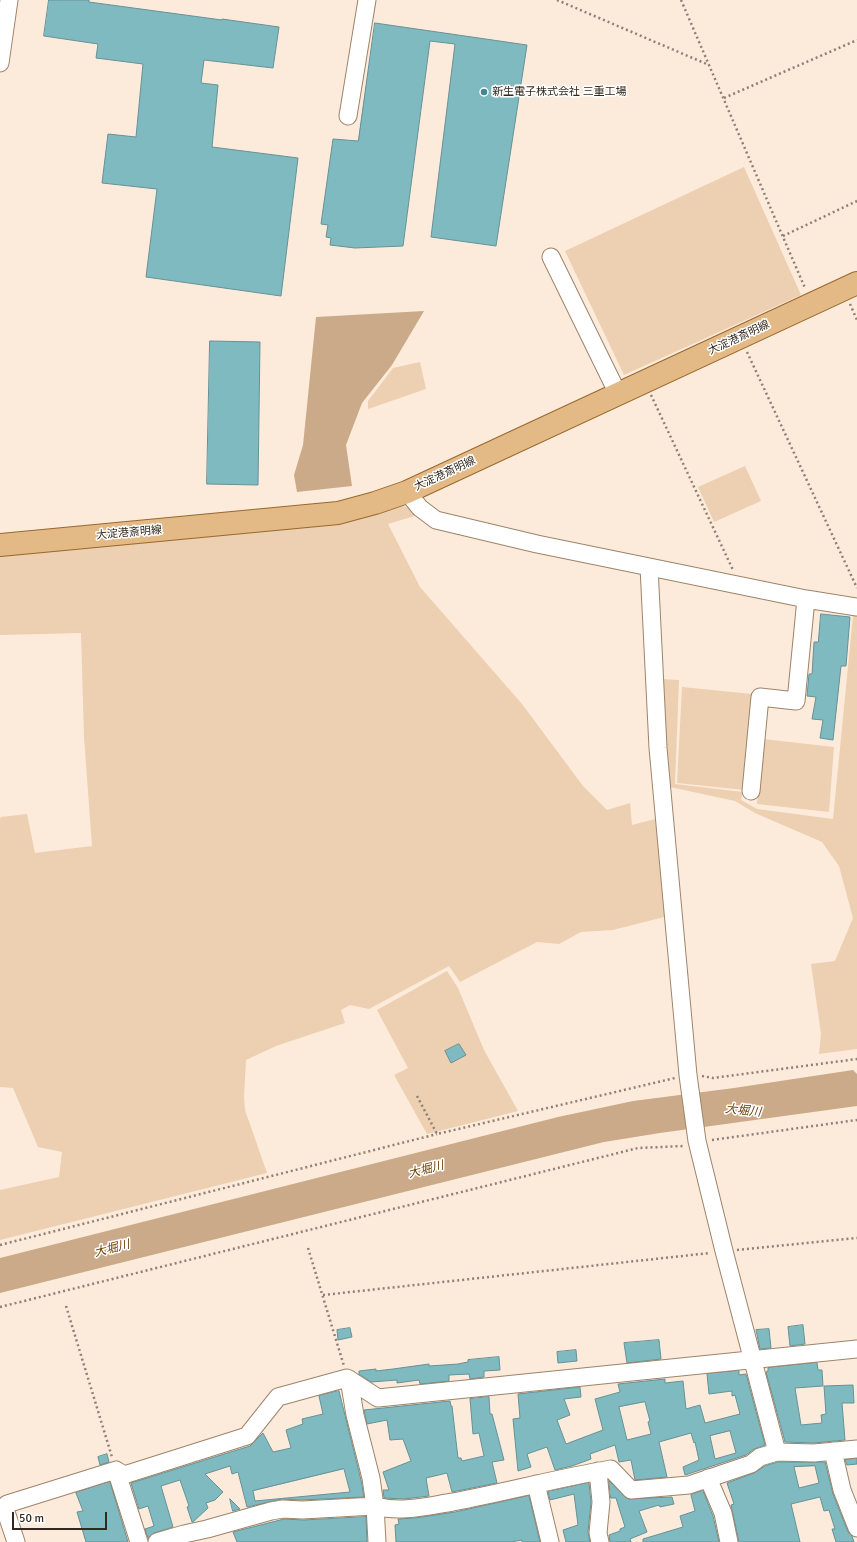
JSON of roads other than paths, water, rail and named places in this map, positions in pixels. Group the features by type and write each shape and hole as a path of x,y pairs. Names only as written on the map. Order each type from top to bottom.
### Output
{"main road":[{"name":"大淀港斎明線","path":"0,545 338,513 375,504 407,492 857,283"}],"street":[{"path":"0,63 8,0"},
{"path":"348,116 367,0"},
{"path":"551,257 618,394"},
{"path":"407,492 420,508 436,520 537,544 806,599 857,606"},
{"path":"648,566 658,748 689,1078 698,1144 724,1251 777,1452"},
{"path":"751,791 760,697 796,701 806,599"},
{"path":"16,1542 5,1509 7,1504 116,1470 124,1475 247,1436 278,1397 348,1378 378,1398 857,1350"},
{"path":"348,1378 371,1478 375,1506 376,1542"},
{"path":"157,1542 283,1509 302,1510 375,1506 386,1509 412,1509 475,1498 611,1469 631,1490 689,1485 751,1464 760,1457 777,1452 814,1453 857,1449"},
{"path":"833,1451 842,1490 857,1528"},
{"path":"116,1470 139,1542"},
{"path":"598,1471 601,1502 598,1533 600,1542"},
{"path":"708,1478 723,1513 729,1542"},
{"path":"536,1484 550,1542"}],"water":[{"path":"424,311 392,365 362,403 346,445 352,486 297,492 294,475 303,445 316,317"},
{"name":"大堀川","path":"853,1070 857,1074 857,1106 604,1142 0,1293 0,1258 558,1117 633,1101 734,1088"}],"place":[{"name":"新生電子株式会社 三重工場","path":"484,92"}]}
